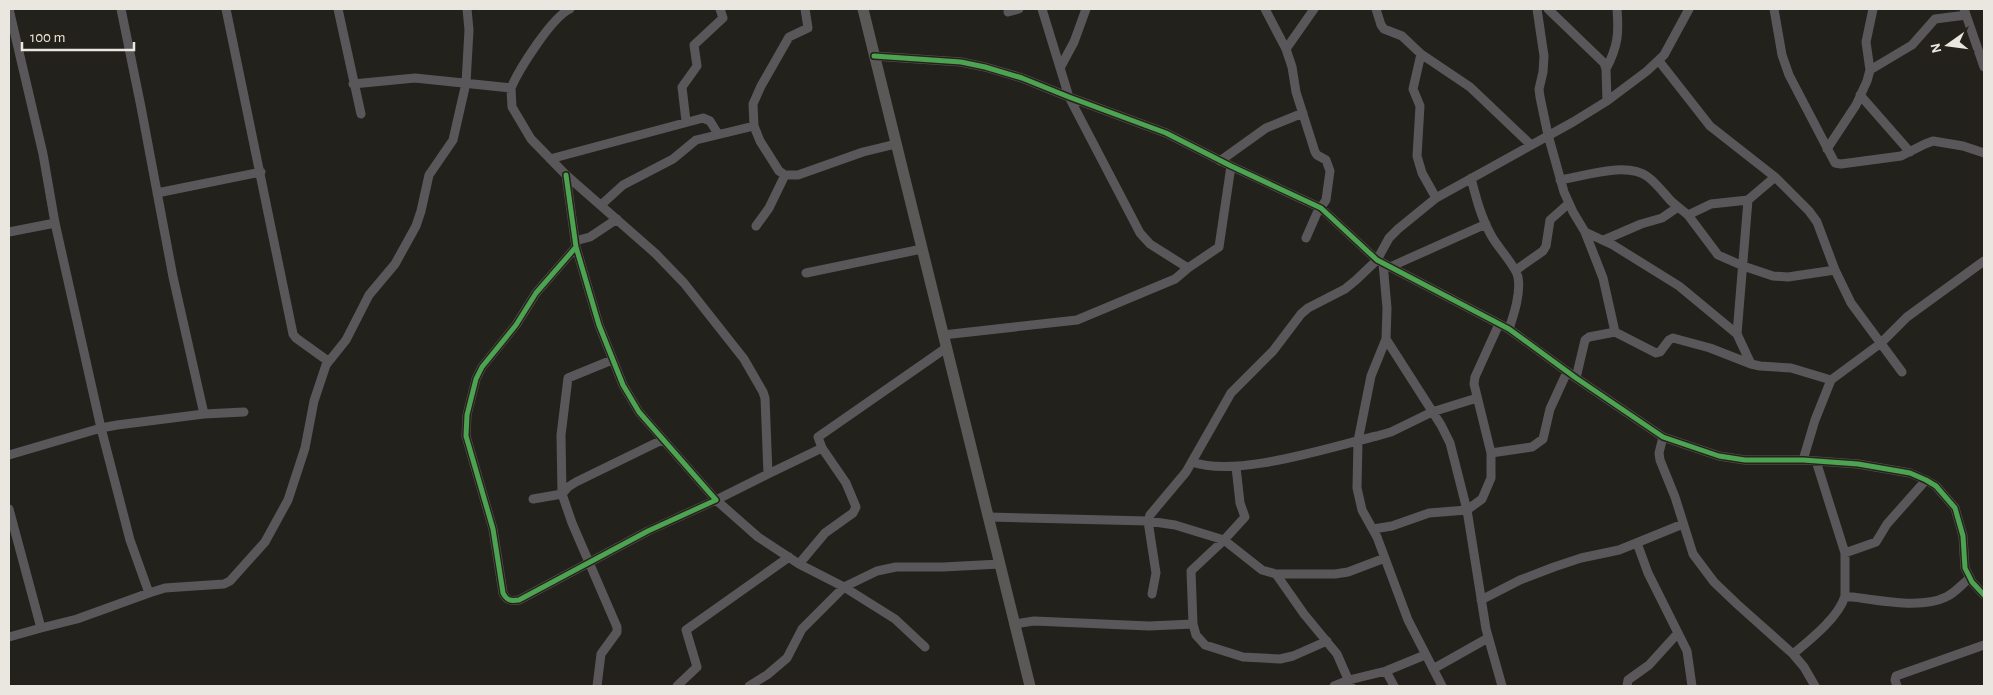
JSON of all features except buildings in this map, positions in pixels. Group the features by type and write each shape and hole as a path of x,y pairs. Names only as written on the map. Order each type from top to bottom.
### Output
{"main road":[{"path":"863,9 1030,686"}],"street":[{"path":"9,9 43,154 54,223 101,428 130,540 149,593"},
{"path":"121,9 173,277 204,414"},
{"path":"226,9 293,334 328,361"},
{"path":"338,9 361,114"},
{"path":"9,637 76,619 165,588 224,584 230,581 265,542 288,500 305,448 314,401 323,371 328,361 346,340 368,295 395,264 416,226 429,175 453,140 466,83 469,30 467,9"},
{"path":"570,9 552,25 523,65 511,88 512,107 532,139 550,159 656,254 684,283 744,359 765,398 768,474"},
{"path":"686,121 682,87 696,66 694,45 723,18 720,9"},
{"path":"805,9 808,28 789,37 755,98 752,117 754,126 760,141 779,171 785,175 798,175 863,152 896,144"},
{"path":"1008,12 1019,9"},
{"path":"1042,9 1069,97 1140,233 1150,244 1188,268"},
{"path":"1060,68 1074,42 1086,9"},
{"path":"1265,9 1286,49 1292,67 1296,92 1315,152 1326,160 1330,171 1326,200 1320,208 1306,238"},
{"path":"1286,49 1314,9"},
{"path":"1376,9 1381,25 1384,28 1402,36 1421,54 1470,87 1530,144"},
{"path":"1537,9 1544,56 1539,89 1548,135 1568,204 1586,232 1604,278 1615,332"},
{"path":"1548,9 1604,63 1606,69 1607,101"},
{"path":"1606,69 1619,38 1618,9"},
{"path":"1442,686 1408,620 1373,529 1362,510 1357,488 1358,441 1371,376 1386,339 1387,308 1384,263 1389,238 1436,198 1607,101 1659,61 1690,9"},
{"path":"1774,9 1782,55 1789,75 1835,163 1841,164 1902,156 1933,141 1963,146 1984,153"},
{"path":"1827,149 1856,105 1870,70 1866,42 1873,9"},
{"path":"1870,70 1912,45 1935,19 1965,12 1984,66"},
{"path":"1421,54 1413,89 1420,106 1417,156 1422,173 1436,198"},
{"path":"874,56 961,62 985,67 1022,78 1154,127 1220,161 1320,208 1384,263 1509,329 1567,372 1663,437 1719,456 1745,460 1803,460 1858,464 1910,473 1926,480 1936,486 1955,508 1963,536 1965,568 1970,578 1984,595"},
{"path":"1659,61 1710,126 1775,177 1810,211 1817,222 1835,270 1851,303 1902,372"},
{"path":"353,84 415,78 511,88"},
{"path":"1860,95 1910,152"},
{"path":"1220,161 1260,132 1303,113"},
{"path":"550,159 686,121 707,119 718,134"},
{"path":"602,205 623,185 673,159 696,140 754,126"},
{"path":"943,336 1077,320 1175,278 1219,247 1231,166"},
{"path":"1560,180 1630,169 1640,172 1650,178 1688,215 1718,255 1773,276 1788,277 1835,270"},
{"path":"158,193 261,172"},
{"path":"566,175 576,244 612,360 623,385 639,412 716,500 758,537 799,564 844,587 895,619 925,647"},
{"path":"756,226 768,208 785,175"},
{"path":"1688,215 1711,204 1748,200 1775,177"},
{"path":"1471,178 1486,224 1501,252 1516,270 1518,278 1516,303 1509,329"},
{"path":"1737,334 1748,200"},
{"path":"1516,270 1543,250 1550,220 1568,204"},
{"path":"1604,240 1641,224 1662,218 1678,207"},
{"path":"617,219 576,244 536,293 511,331 482,366 476,379 467,415 466,436 493,529 503,593 506,598 511,601 519,600 648,531 822,448"},
{"path":"9,232 54,223"},
{"path":"1152,594 1156,573 1148,521 1152,510 1186,472 1231,393 1274,351 1301,314 1308,308 1345,289 1384,263 1486,224"},
{"path":"1586,232 1604,240 1679,286 1737,334 1751,364"},
{"path":"806,274 922,249"},
{"path":"1803,460 1815,420 1831,380 1881,343 1907,317 1984,261"},
{"path":"1373,529 1400,524 1428,513 1467,510 1482,499 1487,491 1492,478 1491,453 1477,398 1475,377 1499,324"},
{"path":"1576,378 1585,340 1589,337 1615,332 1656,353 1660,352 1669,340 1673,338 1710,348 1751,364 1791,368 1831,380"},
{"path":"1386,339 1450,443 1467,510 1488,638 1502,686"},
{"path":"799,564 825,533 855,510 846,483 822,448 818,437 946,348"},
{"path":"598,686 601,654 617,632 618,627 572,524 562,494 561,435 566,380 570,376 612,360"},
{"path":"1491,453 1532,447 1543,439 1550,409 1567,372"},
{"path":"1192,462 1209,467 1236,467 1358,441 1391,432 1432,412 1477,398"},
{"path":"9,455 117,425 204,414 244,412"},
{"path":"1663,437 1659,453 1660,460 1693,554 1701,567 1737,604 1793,654 1804,666 1815,686"},
{"path":"533,499 562,494 576,482 662,440"},
{"path":"1793,654 1836,612 1845,596 1845,553 1816,461"},
{"path":"1236,467 1240,503 1245,517 1191,571 1193,624 1196,634 1205,645 1243,657 1280,658 1293,656 1327,642"},
{"path":"1845,553 1876,542 1887,524 1926,480"},
{"path":"9,509 41,628"},
{"path":"989,517 1148,521 1175,525 1224,540 1262,570 1276,574 1335,574 1348,572 1385,558"},
{"path":"1481,600 1520,580 1571,560 1619,550 1683,524"},
{"path":"1637,543 1648,573 1689,658 1692,686"},
{"path":"677,686 698,667 686,630 789,557"},
{"path":"750,686 787,658 802,629 844,587 877,571 896,567 1000,564"},
{"path":"1276,574 1304,614 1337,654 1350,683"},
{"path":"1845,596 1904,603 1930,602 1948,596 1970,578"},
{"path":"1014,624 1034,621 1148,626 1193,624"},
{"path":"1627,686 1628,680 1649,665 1678,633"},
{"path":"1433,669 1488,638"},
{"path":"1896,686 1896,676 1984,645"},
{"path":"1334,686 1350,683 1386,671 1425,655"},
{"path":"1386,671 1394,686"}],"cycle path":[{"path":"874,56 961,62 985,67 1022,78 1166,133 1321,208 1377,260 1509,329 1576,378 1663,437 1719,456 1745,460 1803,460 1858,464 1910,473 1926,480 1936,486 1955,508 1963,536 1965,568 1972,582 1984,595"},
{"path":"566,175 576,247 599,325 623,385 639,412 716,500 648,531 519,600 511,600 506,598 503,593 493,529 466,436 467,415 476,379 482,367 516,325 536,293 576,247"}]}
